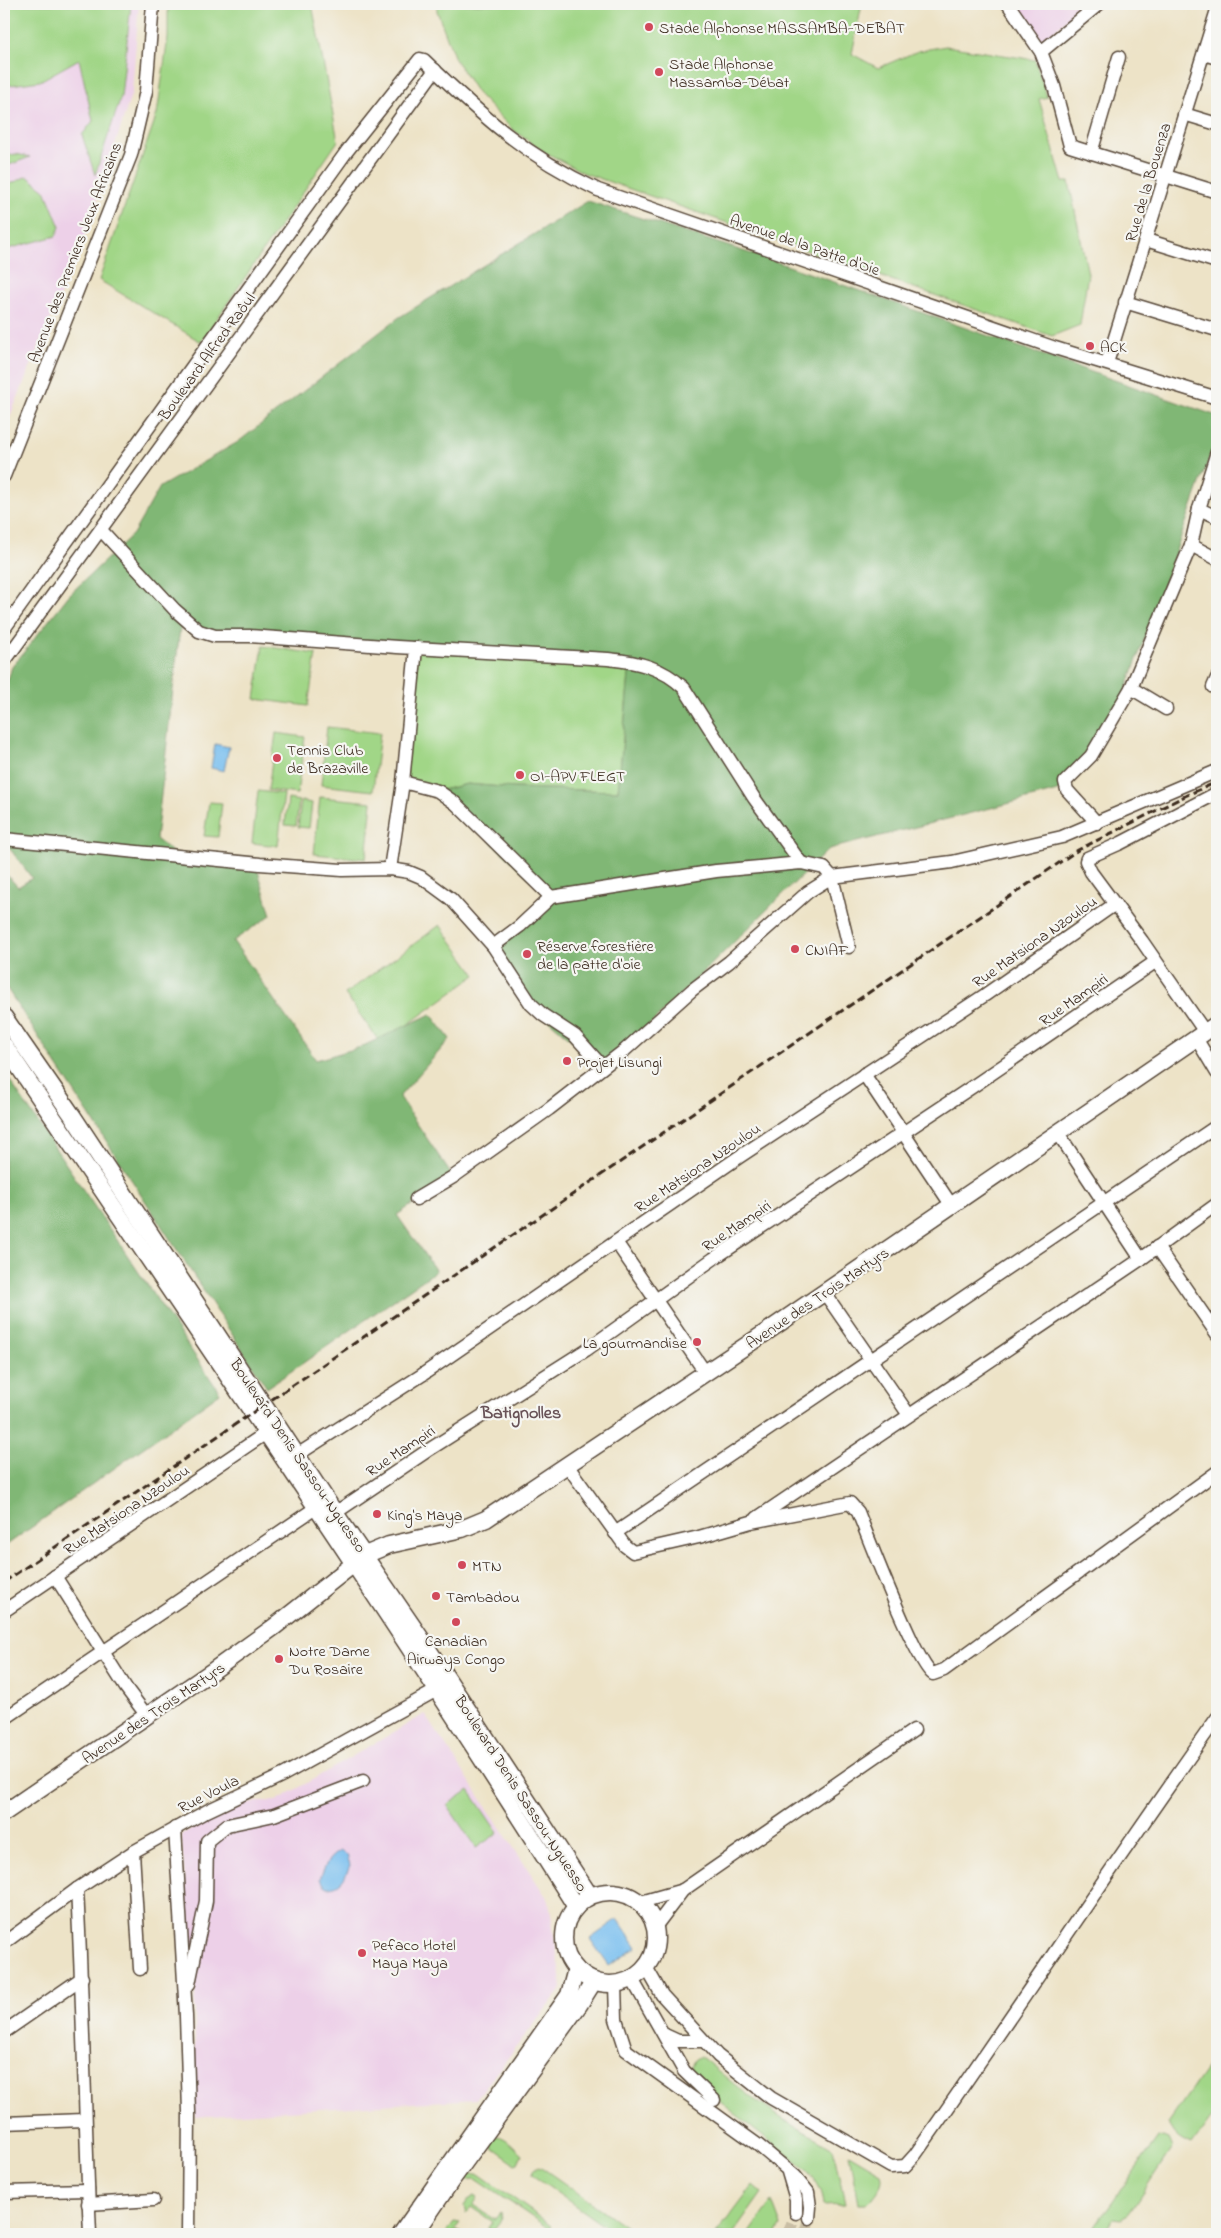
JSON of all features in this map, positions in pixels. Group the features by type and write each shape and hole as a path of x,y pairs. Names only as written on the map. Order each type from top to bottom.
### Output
{"main road":[{"name":"Boulevard Denis Sassou-Nguesso","path":"4,1017 72,1115 353,1538 362,1563 437,1690 576,1907"},
{"name":"Avenue des Trois Martyrs","path":"4,1813 147,1716 362,1563 397,1544 473,1525 567,1465 952,1206 1206,1032"},
{"name":"Boulevard Denis Sassou-Nguesso","path":"4,1045 266,1433 317,1507 362,1563 557,1844 590,1896"},
{"path":"353,1538 371,1544 397,1544"},
{"path":"607,1892 625,1894 641,1902 652,1916 657,1934 655,1951 646,1967 632,1978 615,1984 594,1981 576,1969 566,1953 564,1935 568,1920 576,1907 590,1896 607,1892"},
{"path":"401,2234 569,1995 576,1969"},
{"path":"415,2234 450,2181 579,2005 594,1981"}],"street":[{"name":"Avenue des Premiers Jeux Africains","path":"4,476 131,155 146,91 153,4"},
{"path":"1008,4 1042,52 1054,86 1070,146 1217,192"},
{"path":"1042,52 1098,4"},
{"name":"Rue de la Bouenza","path":"1107,363 1217,10"},
{"path":"1204,54 1217,58"},
{"path":"1091,153 1118,57"},
{"name":"Avenue de la Patte d'Oie","path":"418,62 420,59 424,60 470,105 526,150 562,173 598,190 889,291 1217,398"},
{"name":"Boulevard Alfred Raôul","path":"4,629 341,159 418,62"},
{"name":"Boulevard Alfred Raôul","path":"4,662 435,70"},
{"path":"1184,114 1217,124"},
{"path":"1146,240 1217,262"},
{"path":"1125,302 1217,330"},
{"path":"1097,823 1067,790 1065,782 1091,756 1131,688 1191,545 1199,509 1217,452"},
{"path":"1199,509 1217,517"},
{"path":"101,530 175,610 199,631 215,636 255,636 632,661 658,669 672,676 684,688 754,798 801,863"},
{"path":"1191,545 1217,559"},
{"path":"390,869 402,782 416,648"},
{"path":"1131,688 1166,709"},
{"path":"416,1199 453,1177 625,1050 692,990 729,962 808,892 832,877 952,862 1062,837 1217,771"},
{"path":"402,782 438,791 455,803 551,897"},
{"path":"1217,793 1121,844 1087,858 1086,864 1206,1032 1217,1073"},
{"path":"4,839 260,864 342,870 390,869 409,872 436,886 451,899 493,946 531,1004 543,1015 575,1036 602,1066"},
{"path":"493,946 520,926 551,897 716,871 801,863 824,868 832,877 849,947"},
{"name":"Rue Matsiona Nzoulou","path":"297,1455 422,1375 864,1074 986,995 1116,904"},
{"name":"Rue Mampiri","path":"335,1513 586,1350 656,1299 1155,962"},
{"path":"864,1074 952,1206"},
{"path":"615,1533 1217,1126"},
{"path":"1058,1133 1141,1259"},
{"path":"751,1522 1141,1259 1217,1204"},
{"path":"616,1242 705,1372"},
{"path":"1157,1247 1217,1334"},
{"path":"824,1292 909,1414"},
{"name":"Rue Matsiona Nzoulou","path":"4,1611 266,1433"},
{"path":"567,1465 624,1546 633,1552 751,1522 850,1503 855,1507 907,1630 925,1667 933,1674 944,1670 1217,1472"},
{"path":"4,1720 317,1507"},
{"path":"55,1576 126,1688 147,1716"},
{"name":"Rue Voula","path":"4,1943 77,1889 133,1852 175,1828 246,1792 284,1776 437,1690"},
{"path":"646,1967 662,1995 718,2056 778,2103 891,2167 905,2166 915,2155 1033,1986 1126,1846 1217,1718"},
{"path":"655,1927 683,1890 914,1730"},
{"path":"185,2003 206,1901 207,1840 227,1824 274,1815 364,1780"},
{"path":"175,1828 189,2112 188,2234"},
{"path":"133,1852 140,1970"},
{"path":"77,1889 82,1978 84,2120 90,2234"},
{"path":"641,1902 683,1890"},
{"path":"4,2032 82,1978"},
{"path":"632,1978 684,2071 714,2100"},
{"path":"615,1984 616,2018 626,2050 787,2168 808,2192 809,2218"},
{"path":"665,2035 678,2041 704,2041"},
{"path":"4,2123 84,2120"},
{"path":"787,2168 796,2199 796,2213"},
{"path":"4,2192 88,2190"},
{"path":"88,2204 153,2200"}],"shaded area":[{"path":"4,4 139,4 132,92 90,223 4,431"},
{"path":"1015,4 1083,4 1042,42"},
{"path":"425,1714 549,1901 562,1988 476,2099 195,2117 195,1989 181,1835 241,1803 276,1801"}],"green space":[{"path":"4,4 131,4 121,97 95,175 82,135 93,121 79,59 40,81 4,86"},
{"path":"168,4 312,4 338,141 201,342 99,280 157,114 168,37"},
{"path":"437,4 862,4 852,54 878,68 918,51 946,46 1035,60 1047,97 1039,99 1063,182 1069,182 1088,274 1080,325 1052,336 584,173 541,150 512,129 477,93 455,59 437,11"},
{"path":"16,154 30,157 4,167 4,156"},
{"path":"27,176 45,190 60,227 56,236 4,250 4,187"},
{"path":"588,201 783,264 1217,416 1217,436 1121,704 1058,791 829,849 622,1052 602,1066 544,1016 493,946 550,898 438,791 467,784 514,788 618,791 630,664 405,648 180,628 156,839 175,854 255,861 271,915 233,941 316,1060 361,1047 431,1014 450,1039 399,1097 453,1177 397,1215 436,1271 267,1388 4,984 4,872 18,887 32,878 4,841 4,691 12,667 69,595 133,534 160,487 238,442 398,318"},
{"path":"263,646 316,654 308,706 255,699"},
{"path":"416,648 630,664 618,791 514,788 467,784 438,791 403,782"},
{"path":"327,727 380,733 373,791 321,785"},
{"path":"276,733 305,737 297,794 268,790"},
{"path":"258,791 284,794 278,846 252,843"},
{"path":"320,797 372,802 366,859 314,854"},
{"path":"288,799 299,801 296,826 285,825"},
{"path":"301,801 312,803 309,828 298,827"},
{"path":"209,802 222,803 218,837 204,836"},
{"path":"440,925 476,975 381,1044 345,994"},
{"path":"4,1072 220,1393 4,1547"},
{"path":"469,1790 498,1833 476,1848 447,1805"},
{"path":"1217,2053 1217,2110 1192,2145 1177,2136 1169,2122"},
{"path":"700,2056 740,2089 781,2118 833,2148 845,2204 824,2205 820,2189 815,2180 803,2167 719,2101 689,2072 694,2060"},
{"path":"496,2136 507,2140 522,2154 518,2163 515,2164 494,2149 491,2142"},
{"path":"1158,2138 1168,2139 1172,2148 1128,2215 1121,2219 1113,2218 1106,2234 1089,2234"},
{"path":"849,2154 881,2173 882,2182 878,2190 873,2198 866,2203 858,2203"},
{"path":"538,2166 636,2234 615,2234 532,2175 533,2170"},
{"path":"467,2174 479,2174 551,2225 551,2230 476,2179 462,2180"},
{"path":"753,2185 762,2193 733,2234 716,2234"},
{"path":"475,2196 478,2198 473,2205 495,2219 500,2213 501,2220 494,2229 488,2229 493,2222 471,2207 466,2213 464,2206 468,2200"},
{"path":"772,2202 781,2226 776,2234 749,2234"},
{"path":"454,2222 460,2223 455,2229 462,2234 453,2232 447,2234 447,2231"}],"water":[{"path":"215,744 229,747 224,771 211,768"},
{"path":"340,1851 347,1855 350,1865 339,1884 326,1887 320,1879 323,1870 329,1859"},
{"path":"618,1919 637,1947 609,1966 590,1939"}],"tunnel":[{"path":"788,2234 796,2213"},
{"path":"805,2234 809,2218"}],"railway":[{"path":"4,1582 1078,850 1187,795 1217,782"}],"place":[{"name":"Stade Alphonse MASSAMBA-DEBAT","path":"649,27"},
{"name":"Stade Alphonse Massamba-Débat","path":"659,72"},
{"name":"ACK","path":"1090,346"},
{"name":"Tennis Club de Brazaville","path":"277,758"},
{"name":"OI-APV FLEGT","path":"520,775"},
{"name":"CNIAF","path":"795,949"},
{"name":"Réserve forestière de la patte d'oie","path":"527,954"},
{"name":"Projet Lisungi","path":"567,1061"},
{"name":"La gourmandise","path":"697,1342"},
{"name":"King's Maya","path":"377,1514"},
{"name":"MTN","path":"462,1565"},
{"name":"Tambadou","path":"436,1596"},
{"name":"Canadian Airways Congo","path":"456,1622"},
{"name":"Notre Dame Du Rosaire","path":"279,1659"},
{"name":"Pefaco Hotel Maya Maya","path":"362,1953"}],"district":[{"name":"Batignolles","path":"521,1412"}]}
